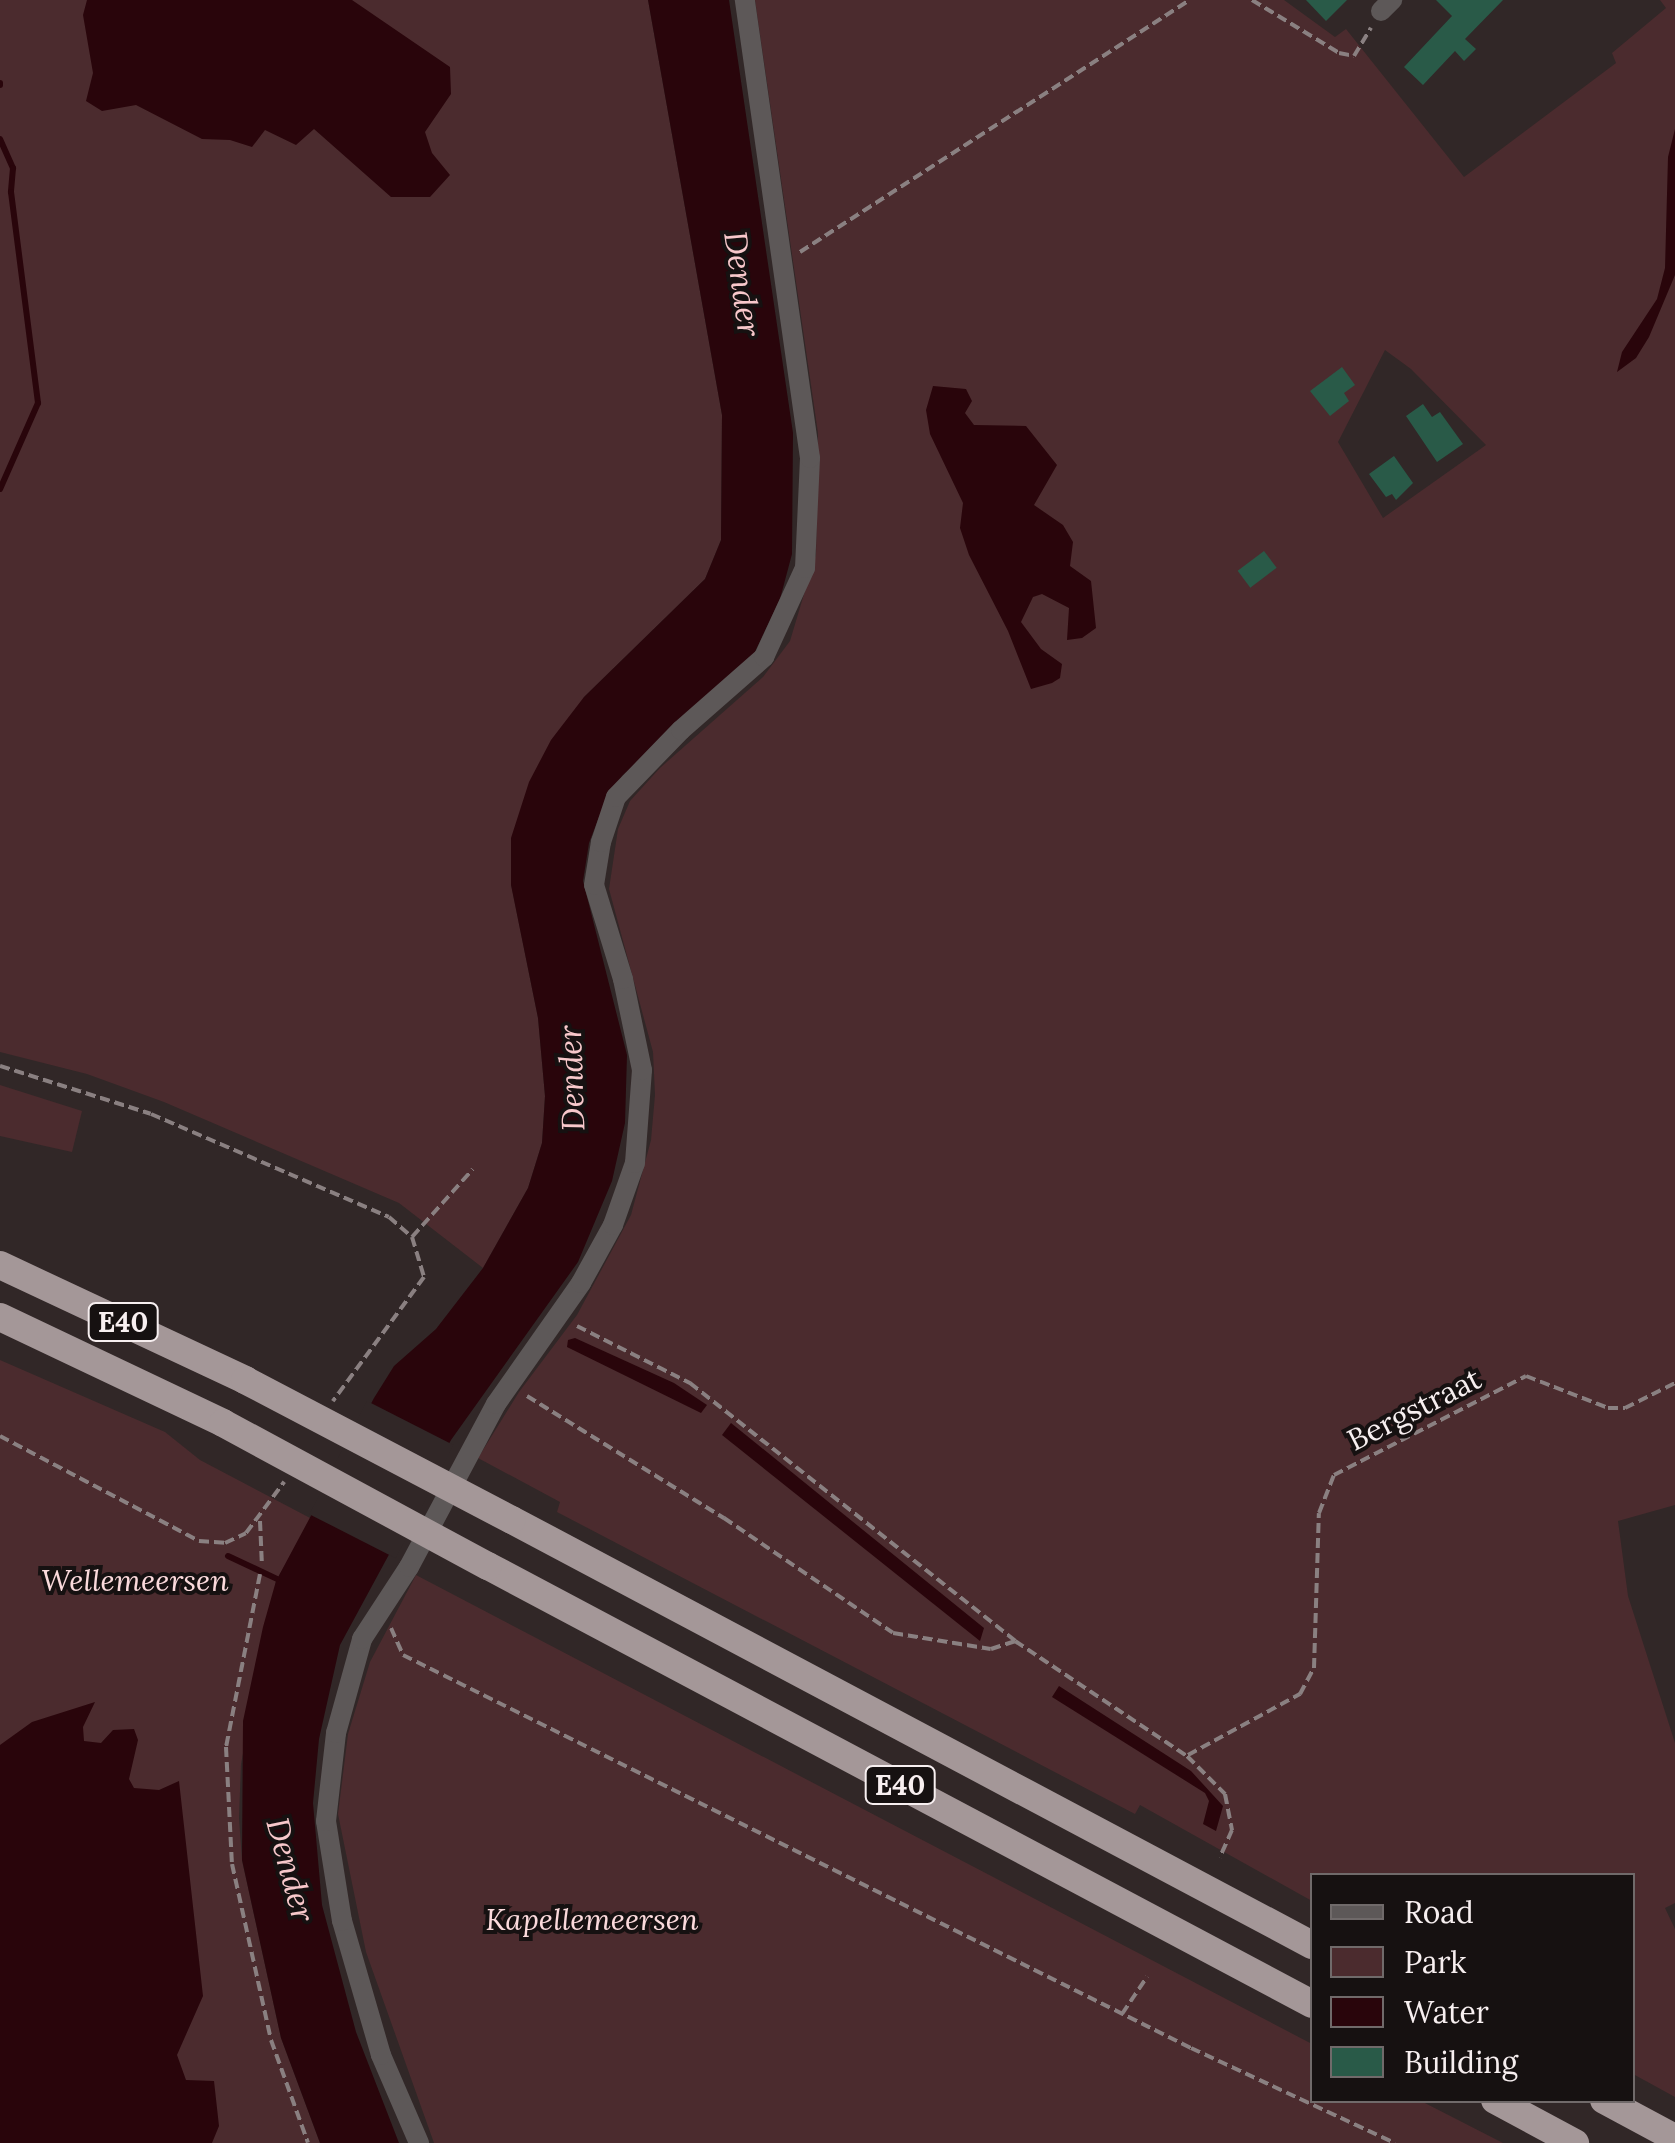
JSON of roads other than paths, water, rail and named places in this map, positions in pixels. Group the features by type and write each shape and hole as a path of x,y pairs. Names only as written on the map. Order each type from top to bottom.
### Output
{"highway":[{"name":"E40","path":"0,1265 245,1380 1310,1945"},
{"name":"E40","path":"0,1317 223,1423 1310,2003"},
{"path":"1500,2103 1575,2143"},
{"path":"1610,2103 1675,2138"}],"lane":[{"path":"419,2143 381,2055 342,1921 326,1821 336,1734 362,1639 381,1604 409,1567 510,1386 559,1317 613,1225 635,1162 642,1070 623,978 594,885 600,842 616,797 681,730 764,657 805,568 810,458 745,0"}],"water":[{"path":"87,0 352,0 450,67 451,94 425,132 432,153 450,175 430,197 391,197 314,129 296,145 265,130 252,147 230,140 202,139 136,105 102,111 86,101 93,73 83,15"},
{"name":"Dender","path":"648,0 729,0 793,433 792,554 780,599 751,660 622,776 599,817 589,843 583,881 627,1055 625,1123 612,1181 578,1262 451,1440 340,1645 319,1739 313,1803 322,1905 356,2032 399,2143 320,2143 281,2038 242,1860 243,1721 263,1627 276,1581 374,1398 394,1366 436,1329 483,1268 528,1188 542,1143 545,1096 538,1018 511,885 511,838 529,782 551,740 584,697 705,579 721,540 722,415"},
{"path":"1675,129 1675,275 1649,337 1636,358 1617,372 1622,352 1657,299 1665,268 1668,157"},
{"path":"933,386 966,389 972,401 965,413 974,425 1026,426 1057,465 1034,505 1063,525 1073,542 1070,566 1091,581 1096,628 1082,638 1067,640 1069,608 1042,594 1033,597 1021,622 1041,649 1062,664 1060,678 1052,683 1031,689 1008,631 969,555 960,528 963,503 930,434 926,410"},
{"path":"575,1338 674,1383 707,1405 701,1413 567,1347 568,1340"},
{"path":"731,1423 984,1628 980,1641 722,1435"},
{"path":"1059,1686 1191,1771 1223,1806 1216,1831 1203,1824 1209,1801 1205,1793 1052,1697"},
{"path":"95,1702 83,1727 84,1741 101,1743 113,1730 134,1729 138,1740 129,1779 134,1788 159,1790 179,1781 203,1996 177,2055 186,2080 214,2081 219,2126 212,2143 0,2143 0,1745 32,1722"}],"waterway":[{"path":"0,139 13,168 11,192 38,403 0,489"},
{"path":"228,1556 277,1579"}],"park label":[{"name":"Wellemeersen","path":"135,1580"},
{"name":"Kapellemeersen","path":"592,1919"}]}
